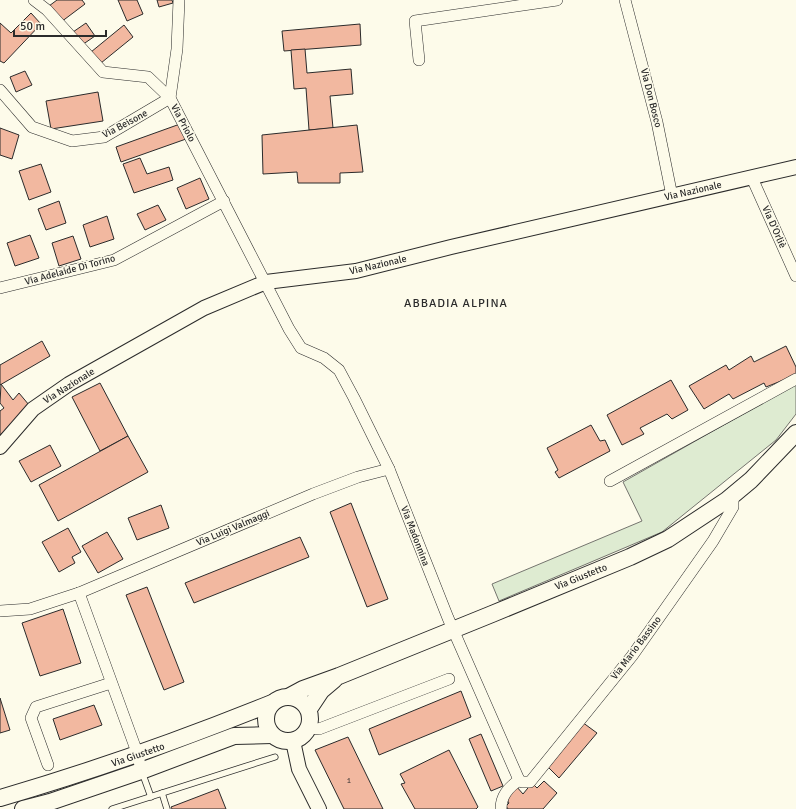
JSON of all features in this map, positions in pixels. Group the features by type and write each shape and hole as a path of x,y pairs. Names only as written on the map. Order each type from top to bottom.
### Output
{"main road":[{"name":"Via Giustetto","path":"290,696 303,689 454,630 630,557 668,539 751,480 796,433"},
{"name":"Via Giustetto","path":"308,709 321,691 339,676"},
{"path":"290,696 298,698 308,709 311,715 309,728 305,734 293,741 278,739 272,734 266,722 268,708 272,703 278,699 290,696"},
{"name":"Via Giustetto","path":"0,798 66,779 138,755 188,737 272,703"},
{"name":"Via Giustetto","path":"23,809 50,802 234,736 272,734"},
{"path":"0,804 1,809"}],"street":[{"name":"Via Priolo","path":"34,0 46,10 103,72 148,77 170,98 266,282"},
{"path":"170,98 177,49 179,0"},
{"path":"419,60 415,21 557,0"},
{"name":"Via Don Bosco","path":"625,0 657,122 672,196"},
{"name":"Via Beisone","path":"0,90 32,127 72,141 104,137 170,98"},
{"name":"Via Nazionale","path":"0,447 33,409 69,384 204,308 266,282 356,272 451,247 796,167"},
{"name":"Via D'Orliè","path":"752,178 796,276"},
{"name":"Via Adelaide Di Torino","path":"0,288 114,260 224,201"},
{"name":"Via Madonnina","path":"266,282 289,329 301,348 324,358 339,370 389,469 448,618 518,780"},
{"path":"610,481 796,379"},
{"name":"Via Luigi Valmaggi","path":"0,611 30,609 79,593 313,494 358,477 389,469"},
{"name":"Via Mario Bassino","path":"518,780 522,782 530,782 632,656 717,535 733,507 733,494"},
{"path":"79,593 138,755 142,770"},
{"path":"309,728 319,729 449,679"},
{"path":"48,765 31,718 36,707 111,683"},
{"path":"293,741 299,770 319,809"},
{"path":"501,809 501,801 509,787 518,780"}],"lane":[{"path":"112,809 275,757"},
{"path":"142,770 151,797"},
{"path":"162,793 167,809"}],"green space":[{"path":"796,384 796,414 776,440 662,532 499,601 492,584 642,521 623,482"}],"building":[{"path":"57,0 82,0 85,4 61,22 49,6"},
{"path":"118,0 137,0 143,14 127,21"},
{"path":"157,0 172,0 173,3 159,7"},
{"path":"31,13 41,24 4,63 0,61 0,23 11,33"},
{"path":"86,23 95,36 82,45 73,32"},
{"path":"360,24 361,45 284,51 282,31"},
{"path":"124,25 133,37 101,63 91,52"},
{"path":"305,49 307,73 351,69 353,94 330,96 333,128 309,130 306,88 294,89 291,50"},
{"path":"25,71 32,85 16,92 10,77"},
{"path":"98,92 103,121 51,129 46,101"},
{"path":"180,124 186,139 121,162 116,147"},
{"path":"357,125 363,172 340,173 340,183 298,183 297,172 263,174 262,135"},
{"path":"0,128 19,135 12,159 0,155"},
{"path":"140,158 147,174 169,167 173,180 134,193 123,164"},
{"path":"41,164 51,192 29,200 19,171"},
{"path":"200,178 209,199 186,209 177,188"},
{"path":"59,201 66,223 46,230 38,209"},
{"path":"158,205 166,220 145,230 137,214"},
{"path":"107,216 114,239 90,247 83,225"},
{"path":"30,235 39,258 15,266 7,243"},
{"path":"73,236 81,259 59,266 52,243"},
{"path":"42,341 50,356 0,385 0,365"},
{"path":"786,346 796,367 796,375 766,387 764,383 733,399 729,394 704,409 689,386 726,365 729,370 751,356 754,362"},
{"path":"671,380 688,410 672,419 667,414 640,428 644,434 622,445 607,415"},
{"path":"100,383 128,436 100,451 72,397"},
{"path":"1,384 13,400 19,393 29,405 0,435 0,411 4,408 0,403"},
{"path":"591,425 600,441 605,440 610,451 559,478 555,472 558,470 547,448"},
{"path":"128,436 148,472 58,521 39,485"},
{"path":"50,445 61,466 31,482 19,461"},
{"path":"351,503 388,599 367,607 330,512"},
{"path":"161,505 169,528 137,540 128,518"},
{"path":"68,528 81,552 72,557 75,563 59,572 42,542"},
{"path":"107,532 123,559 98,573 82,546"},
{"path":"300,537 309,557 194,603 185,583"},
{"path":"147,587 184,682 164,690 126,595"},
{"path":"63,609 81,663 40,676 22,623"},
{"path":"461,691 471,717 379,755 369,729"},
{"path":"0,698 10,730 0,733"},
{"path":"94,705 102,725 60,740 53,719"},
{"path":"582,722 597,733 559,778 547,766"},
{"path":"481,734 503,786 491,791 469,739"},
{"path":"348,737 383,809 344,809 315,750"},
{"path":"449,750 478,807 476,809 415,809 401,784 405,783 400,774"},
{"path":"544,781 557,793 543,809 508,809 506,806 509,803 505,797 516,786 523,794 532,783 537,788"},
{"path":"218,789 226,809 172,809 171,807"}],"district":[{"name":"ABBADIA ALPINA","path":"456,303"}]}
